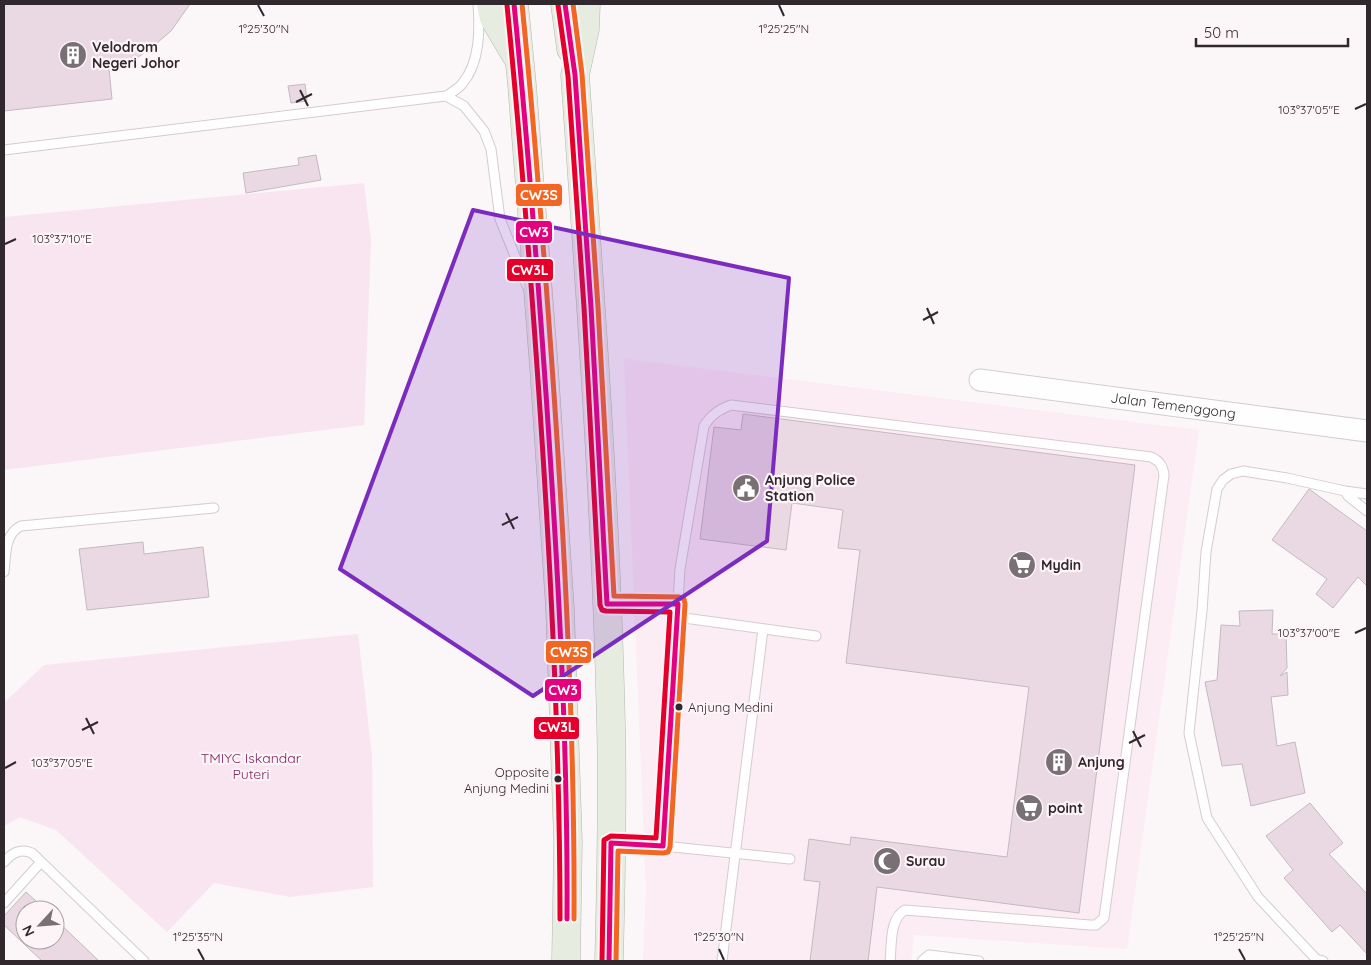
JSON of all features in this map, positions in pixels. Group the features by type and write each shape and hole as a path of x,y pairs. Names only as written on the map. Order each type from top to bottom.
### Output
{"highway":[{"path":"491,4 494,18 520,62"},
{"path":"514,4 540,317 560,609 568,842 566,961"},
{"path":"565,4 574,75 598,401 611,727 609,961"},
{"path":"574,75 585,29 586,4"}],"street":[{"name":"Jalan Temenggong","path":"980,380 1367,431"}],"lane":[{"path":"4,150 446,96 461,86 468,75 478,46 480,22 478,4"},
{"path":"446,96 464,106 484,131 491,149 500,219 540,317"},
{"path":"662,846 680,569 704,426 709,418 718,410 731,405 1151,458 1161,464 1164,469 1164,475 1104,918 1096,925 1090,925 905,910 896,918 894,923 890,961"},
{"path":"1323,961 1316,959 1258,897 1207,818 1189,733 1202,611 1206,552 1217,489 1223,480 1231,474 1243,471 1367,494"},
{"path":"1345,491 1348,496 1367,511"},
{"path":"4,572 8,541 12,532 21,526 214,508"},
{"path":"607,604 678,604"},
{"path":"677,617 816,636"},
{"path":"722,961 763,629"},
{"path":"611,843 662,846 790,859"},
{"path":"4,862 14,853 24,851 32,854 144,961"},
{"path":"4,903 41,862"},
{"path":"922,961 929,955 980,961"}],"highlighted area":[{"path":"473,210 789,278 767,541 533,696 340,569"}],"shaded area":[{"path":"624,359 1199,430 1127,949 914,935 911,961 643,961 646,889"}],"green space":[{"path":"364,183 371,240 364,425 4,470 4,217"},
{"name":"TMIYC Iskandar Puteri","path":"358,634 372,756 373,887 290,897 214,883 167,932 56,830 20,817 4,826 4,703 44,665"}],"building":[{"name":"Velodrom Negeri Johor","path":"4,4 190,4 171,31 151,48 131,62 109,69 112,99 4,111"},
{"path":"305,84 307,101 291,103 288,86"},
{"path":"316,155 321,180 246,193 243,173 299,165 298,158"},
{"name":"Anjung","path":"743,414 1135,465 1079,913 877,887 868,961 810,961 820,882 804,880 809,839 850,845 851,837 1007,857 1029,687 846,663 860,550 838,548 843,510 792,503 786,550 700,539 714,427 741,430"},
{"path":"1309,489 1367,531 1367,586 1358,577 1333,608 1316,594 1327,579 1272,540"},
{"path":"143,542 144,554 203,547 209,597 87,610 79,549"},
{"path":"1273,610 1272,634 1286,634 1287,668 1280,676 1287,672 1288,695 1271,697 1277,746 1295,742 1305,793 1251,806 1242,764 1222,766 1205,682 1217,680 1221,625 1240,626 1239,611"},
{"path":"1310,803 1343,843 1329,854 1367,894 1367,954 1340,925 1332,932 1284,878 1293,870 1266,836"},
{"path":"26,892 35,900 19,900"},
{"path":"15,904 15,935 4,925 4,916"},
{"path":"65,929 99,961 42,961 30,950 65,950"}],"transit line":[{"name":"CW3","path":"514,4 535,248 554,525 564,722 567,919"},
{"name":"CW3S","path":"522,4 543,248 562,525 569,656 574,919"},
{"name":"CW3","path":"565,4 575,75 591,307 607,604 678,604 663,846 611,843 609,961"},
{"name":"CW3S","path":"573,4 582,74 598,307 614,596 679,597 684,599 685,604 670,847 668,852 663,853 618,851 616,961"},
{"name":"CW3L","path":"507,5 528,249 547,526 557,722 560,919"},
{"name":"CW3L","path":"558,5 568,76 584,307 600,605 602,610 606,611 670,612 656,838 611,836 604,840 602,961"}],"place":[{"name":"Velodrom Negeri Johor","path":"73,55"},
{"name":"Anjung Police Station","path":"746,488"},
{"name":"Mydin","path":"1022,565"},
{"name":"Anjung Medini","path":"679,707"},
{"name":"Anjung","path":"1059,762"},
{"name":"Opposite Anjung Medini","path":"558,779"},
{"name":"point","path":"1029,808"},
{"name":"Surau","path":"887,861"}]}
